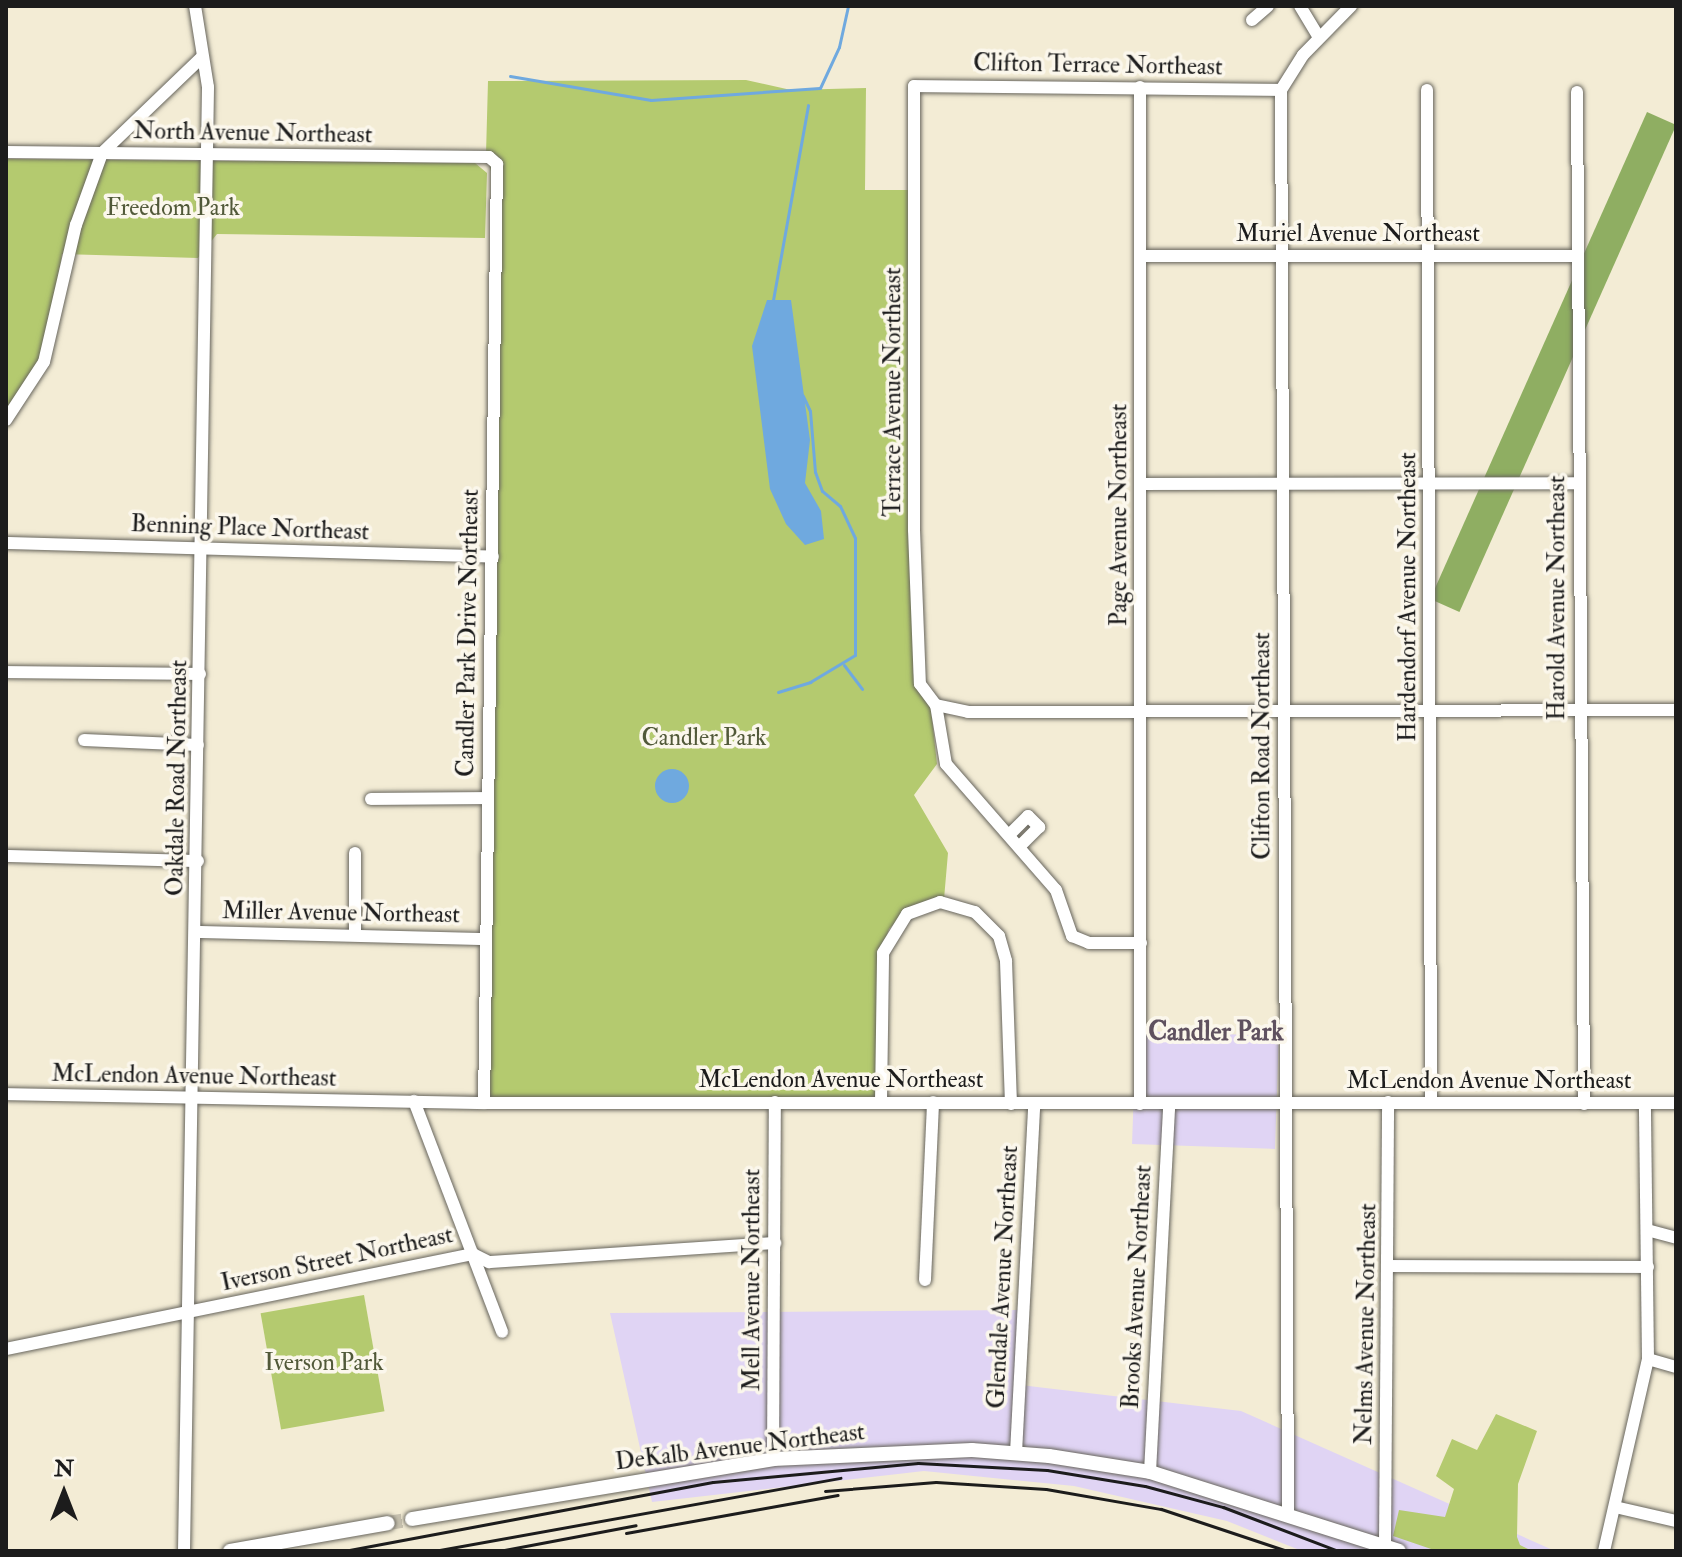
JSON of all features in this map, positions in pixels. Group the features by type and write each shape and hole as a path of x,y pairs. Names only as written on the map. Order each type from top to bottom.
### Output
{"main road":[{"name":"DeKalb Avenue Northeast","path":"412,1519 773,1459 908,1450 1016,1453 1150,1472 1288,1513 1392,1549"},
{"path":"230,1551 388,1523"}],"street":[{"name":"Oakdale Road Northeast","path":"184,1551 197,932 208,87 195,6"},
{"path":"1252,20 1268,6"},
{"path":"1299,6 1319,38"},
{"path":"1281,90 1286,75 1351,6"},
{"path":"6,420 44,362 76,225 102,153 201,58"},
{"name":"Clifton Terrace Northeast","path":"914,86 1281,90"},
{"name":"Terrace Avenue Northeast","path":"914,86 916,672 932,700"},
{"name":"Page Avenue Northeast","path":"1140,87 1140,1104"},
{"name":"Clifton Road Northeast","path":"1281,90 1288,1513"},
{"name":"Hardendorf Avenue Northeast","path":"1427,90 1431,1103"},
{"name":"Harold Avenue Northeast","path":"1577,92 1575,256 1584,1104"},
{"name":"North Avenue Northeast","path":"6,152 489,157 497,164"},
{"name":"Candler Park Drive Northeast","path":"484,1103 497,164"},
{"name":"Muriel Avenue Northeast","path":"1140,256 1575,256"},
{"path":"1140,484 1282,480 1579,483"},
{"name":"Benning Place Northeast","path":"6,543 493,557"},
{"path":"6,672 200,674"},
{"path":"932,700 968,712 1676,710"},
{"path":"932,700 946,764 1056,890 1076,939 1141,943"},
{"path":"84,740 198,745"},
{"path":"371,799 487,798"},
{"path":"1009,835 1028,816 1039,827 1019,847"},
{"path":"355,853 355,933"},
{"path":"6,856 198,861"},
{"path":"881,1102 883,953 907,914 940,902 975,912 999,936 1006,961 1011,1104"},
{"name":"Miller Avenue Northeast","path":"197,932 355,933 484,939"},
{"name":"McLendon Avenue Northeast","path":"6,1094 192,1100 484,1103 1676,1103"},
{"path":"414,1101 502,1332"},
{"name":"Mell Avenue Northeast","path":"773,1459 775,1102"},
{"path":"925,1280 933,1102"},
{"name":"Nelms Avenue Northeast","path":"1388,1102 1392,1549"},
{"name":"Glendale Avenue Northeast","path":"1016,1453 1034,1104"},
{"name":"Brooks Avenue Northeast","path":"1150,1472 1169,1104"},
{"path":"1604,1551 1648,1359 1645,1104"},
{"path":"1647,1230 1676,1238"},
{"name":"Iverson Street Northeast","path":"6,1349 473,1254 489,1262 775,1243"},
{"path":"1390,1266 1648,1267"},
{"path":"1648,1359 1676,1367"},
{"path":"1615,1507 1676,1521"}],"shaded area":[{"path":"1136,1031 1279,1036 1275,1149 1132,1144"},
{"path":"1026,1310 1020,1385 1241,1411 1555,1551 1302,1551 1227,1521 1074,1486 924,1471 652,1502 610,1313"}],"green space":[{"name":"Candler Park","path":"746,80 791,90 866,88 865,190 913,190 913,673 931,709 937,764 914,795 948,853 944,899 909,909 889,929 879,959 879,1098 481,1099 494,182 486,154 488,81"},
{"path":"1647,112 1676,126 1459,612 1430,599"},
{"name":"Freedom Park","path":"6,159 475,163 487,173 485,238 217,234 198,258 62,254 47,347 6,412"},
{"name":"Iverson Park","path":"364,1295 384,1411 281,1429 261,1313"},
{"path":"1496,1414 1537,1431 1518,1484 1517,1537 1520,1545 1532,1551 1437,1551 1393,1536 1399,1510 1445,1517 1454,1489 1436,1476 1452,1439 1477,1450"}],"water":[{"path":"767,300 791,300 810,440 805,483 821,511 824,539 805,545 786,524 770,489 752,346"},
{"path":"672,769 684,774 689,786 684,798 672,803 660,798 655,786 660,774"}],"waterway":[{"path":"510,76 651,100 820,88 839,47 848,6"},
{"path":"773,300 808,105"},
{"path":"778,692 810,682 855,655 855,538 840,506 822,491 815,472 810,411 803,396"},
{"path":"844,665 862,689"}],"tunnel":[{"path":"388,1523 412,1519"}],"railway":[{"path":"344,1551 713,1482 918,1463 1047,1470 1145,1486 1223,1507 1338,1551"},
{"path":"434,1551 841,1478"},
{"path":"825,1491 936,1482 1046,1489 1161,1509 1287,1551"},
{"path":"626,1533 838,1495"},
{"path":"499,1551 636,1525"}],"district":[{"name":"Candler Park","path":"1216,1033"}]}
